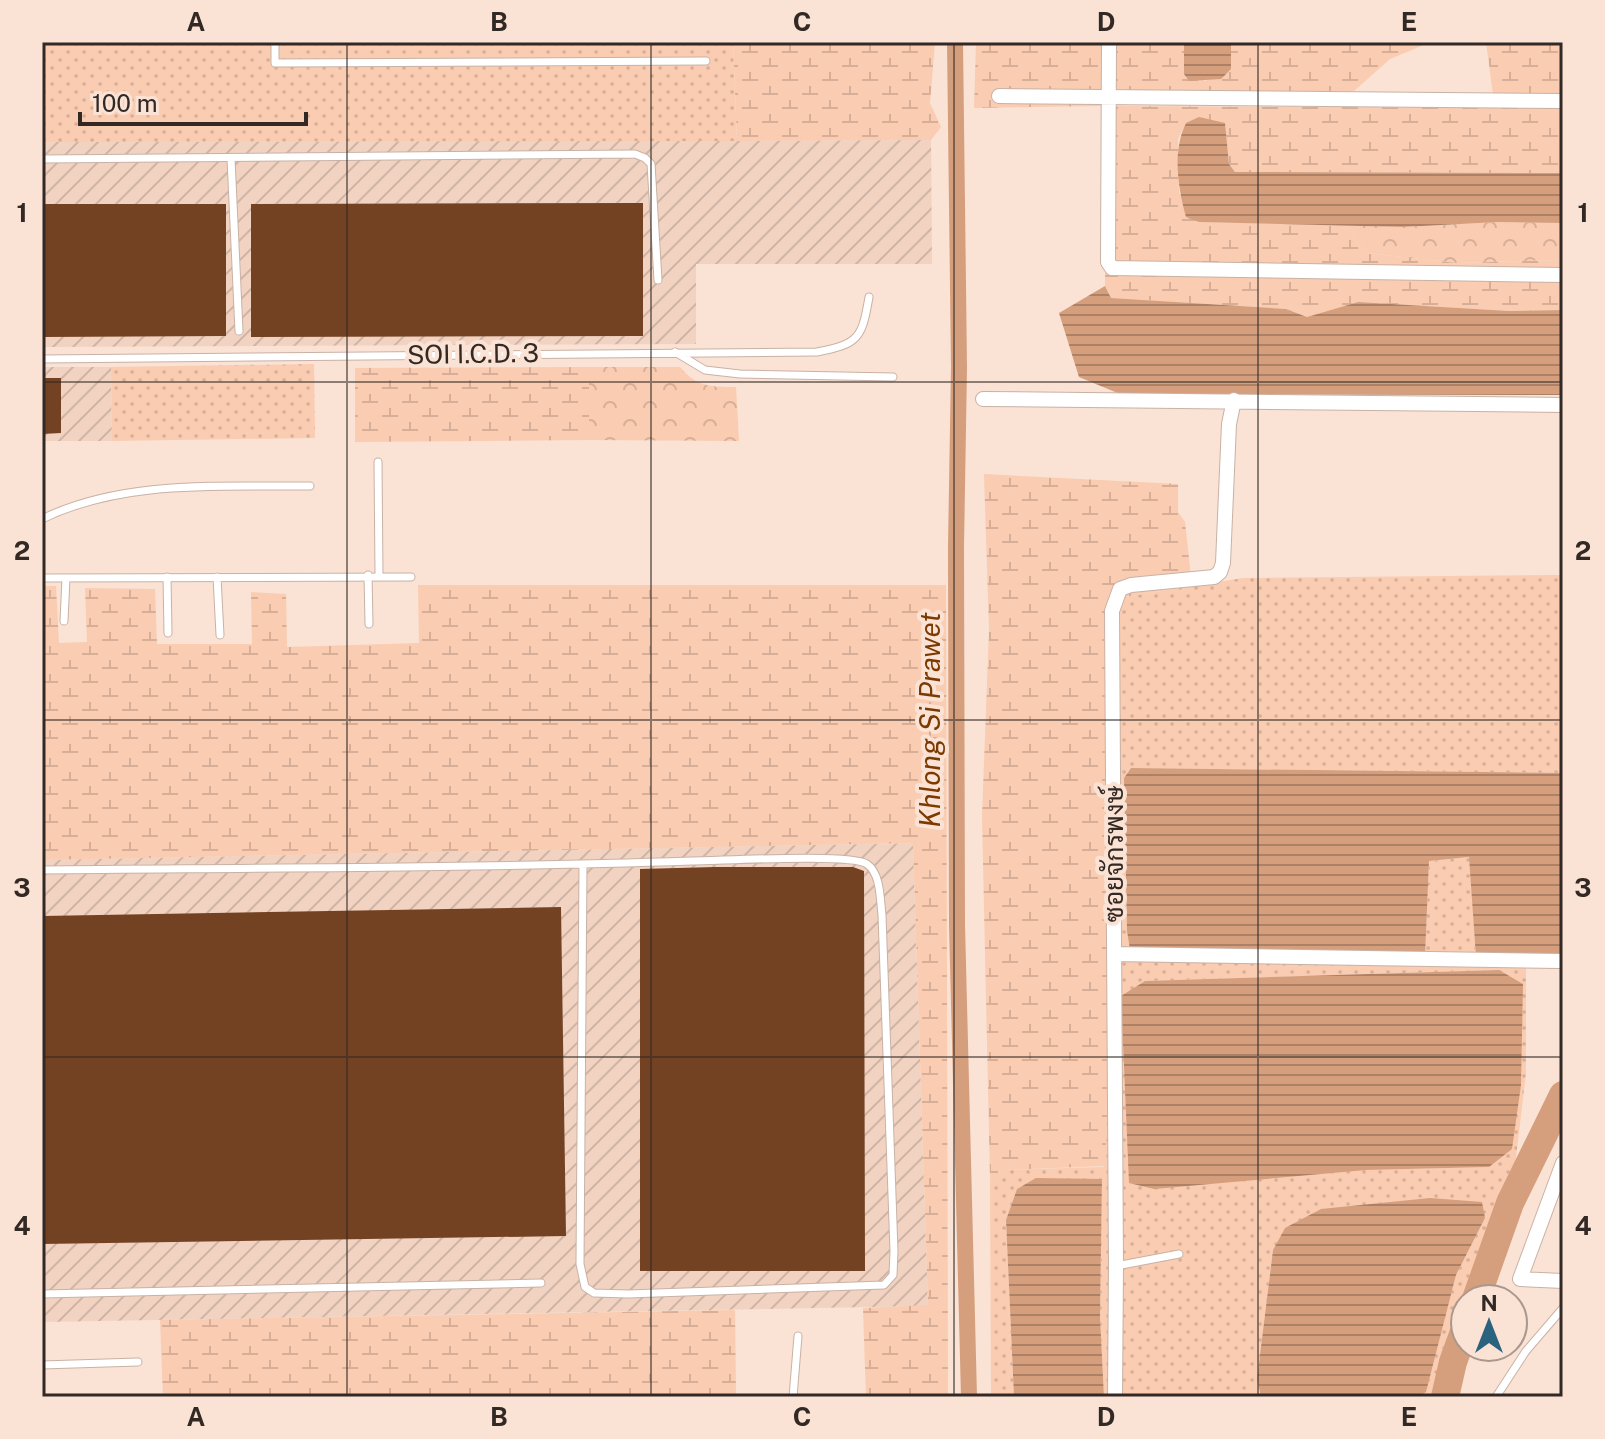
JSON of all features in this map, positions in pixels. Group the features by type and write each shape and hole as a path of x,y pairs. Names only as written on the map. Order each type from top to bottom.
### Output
{"street":[{"path":"1109,42 1108,262 1112,268 1563,275"},
{"path":"999,96 1563,101"},
{"path":"983,399 1563,405"},
{"name":"ซอยจักรพงษ์","path":"1115,1397 1112,611 1120,589 1131,585 1214,577 1220,572 1223,563 1229,424 1234,400"},
{"path":"1114,954 1560,961"},
{"path":"1563,1163 1520,1279 1563,1281"}],"lane":[{"path":"275,42 275,63 706,61"},
{"path":"42,159 635,154 651,164 658,280"},
{"path":"231,159 239,331"},
{"name":"SOI I.C.D. 3","path":"42,359 817,352 846,346 863,330 869,297"},
{"path":"675,352 705,370 740,374 893,377"},
{"path":"378,462 379,575"},
{"path":"42,519 73,504 163,488 310,486"},
{"path":"368,575 369,624"},
{"path":"167,577 168,633"},
{"path":"217,577 220,635"},
{"path":"42,578 411,577"},
{"path":"64,621 66,578"},
{"path":"42,870 851,859 867,863 876,875 882,915 894,1251 893,1275 884,1285 628,1294 594,1293 585,1287 580,1264 583,865"},
{"path":"1116,1266 1179,1254"},
{"path":"42,1294 541,1283"},
{"path":"1496,1397 1526,1351 1563,1308"},
{"path":"793,1397 798,1336"},
{"path":"42,1365 138,1362"}],"shaded area":[{"path":"1184,42 1231,42 1231,69 1221,79 1189,81 1184,74"},
{"path":"1199,117 1225,123 1229,164 1235,172 1563,173 1563,223 1498,222 1403,227 1199,222 1186,217 1178,157 1186,123"},
{"path":"931,140 932,264 696,264 696,344 42,347 42,142"},
{"path":"1105,286 1111,298 1286,309 1307,317 1358,302 1509,311 1563,310 1563,395 1120,394 1079,377 1059,313"},
{"path":"42,367 111,367 112,441 42,441"},
{"path":"1131,768 1563,773 1563,953 1476,957 1469,857 1429,861 1425,957 1131,956 1127,931 1124,778"},
{"path":"913,843 928,1306 42,1322 42,860"},
{"path":"1499,970 1523,984 1521,1085 1512,1149 1489,1167 1366,1170 1154,1189 1129,1183 1121,996 1145,981"},
{"path":"1036,1178 1102,1179 1100,1316 1104,1397 1014,1397 1006,1220 1017,1189"},
{"path":"1430,1198 1482,1202 1485,1218 1454,1283 1449,1283 1449,1302 1426,1392 1418,1397 1261,1397 1257,1379 1273,1250 1285,1228 1321,1209"}],"green space":[{"path":"42,42 733,42 737,141 42,142"},
{"path":"733,42 935,42 930,103 941,127 931,140 737,141"},
{"path":"976,42 1105,42 1106,106 1563,108 1563,173 1235,172 1229,164 1225,123 1186,123 1178,139 1179,193 1199,222 1343,225 1367,253 1457,263 1563,260 1563,310 1509,311 1358,302 1307,317 1286,309 1111,298 1105,286 1105,106 974,108"},
{"path":"1115,42 1184,42 1184,74 1206,81 1231,49 1231,42 1431,42 1390,59 1354,91 1234,93 1115,90"},
{"path":"1486,42 1563,42 1563,94 1493,95"},
{"path":"1498,222 1563,223 1563,260 1457,263 1367,253 1343,225 1403,227"},
{"path":"314,364 315,438 112,441 111,367"},
{"path":"589,367 680,367 692,379 705,384 736,387 739,441 589,440"},
{"path":"589,367 589,440 355,442 355,368"},
{"path":"984,474 1178,484 1178,512 1185,522 1192,586 1113,599 1114,954 1105,1166 1002,1170 990,1178 982,816 989,630"},
{"path":"1563,575 1563,773 1131,768 1124,778 1127,931 1131,956 1425,956 1429,861 1470,857 1476,957 1563,953 1563,969 1526,968 1526,1073 1515,1166 1479,1283 1454,1283 1485,1218 1285,1228 1273,1250 1257,1379 1261,1397 1104,1397 1100,1316 1102,1180 1037,1178 1017,1189 1006,1220 1014,1397 991,1397 990,1178 1002,1170 1104,1167 1112,599 1243,578","holes":["1499,970 1489,1167 1366,1170 1145,981"]},
{"path":"418,585 946,585 948,1397 866,1397 863,1308 928,1305 913,843 42,860 42,586 56,586 59,643 87,642 85,588 155,589 157,644 252,644 251,592 286,594 287,647 419,643"},
{"path":"1449,1302 1449,1363 1455,1363 1444,1397 1418,1397 1426,1391"},
{"path":"735,1310 736,1397 163,1397 160,1320"}],"building":[{"path":"643,203 643,336 251,337 251,204"},
{"path":"42,204 226,204 226,336 42,337"},
{"path":"42,378 61,378 61,433 42,434"},
{"path":"853,867 864,871 865,1271 640,1271 640,869"},
{"path":"561,907 566,1236 42,1244 42,916"}],"waterway":[{"name":"Khlong Si Prawet","path":"955,42 959,367 957,925 969,1397"},
{"path":"1482,1283 1510,1203 1563,1095"},
{"path":"1445,1397 1453,1363"}]}
